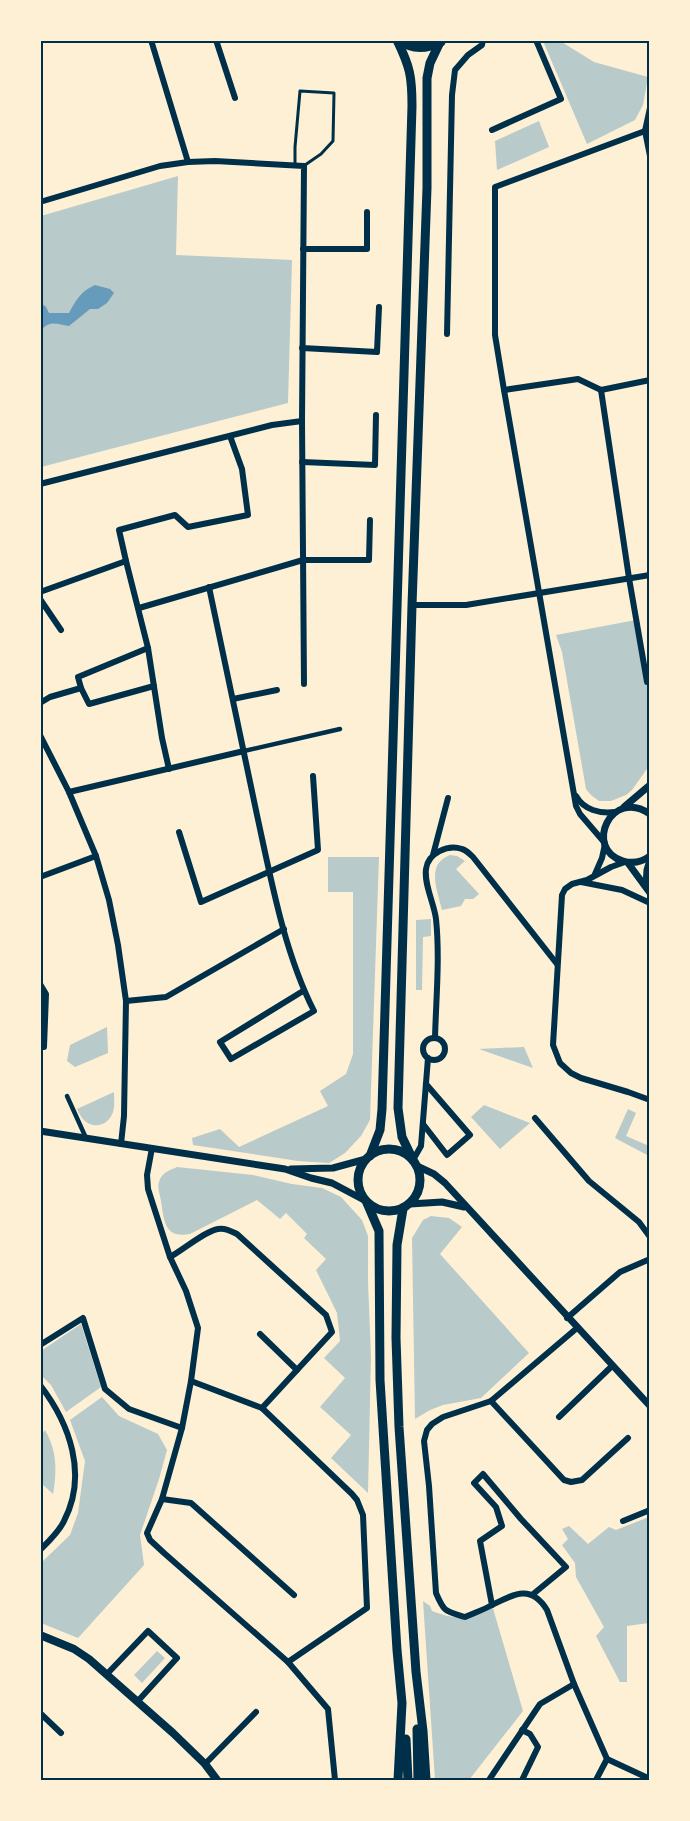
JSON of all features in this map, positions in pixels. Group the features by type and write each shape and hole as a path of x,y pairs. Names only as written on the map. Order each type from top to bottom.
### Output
{"main road":[{"path":"398,40 418,48 426,48 442,41"},
{"path":"398,40 409,67 412,106 382,1098 380,1130 368,1157 360,1168 358,1179 359,1190 379,1232 381,1391 397,1650 408,1780"},
{"path":"366,1201 375,1209 394,1212 407,1206 415,1198 421,1182 415,1163 402,1137 398,1108 412,605 428,188 427,78 430,63 442,41"},
{"path":"368,1157 384,1149 392,1149 400,1151 415,1163"},
{"path":"407,1206 396,1245 396,1338 399,1427 426,1780"},
{"path":"40,1635 74,1649 89,1659 173,1733 205,1764 217,1780"},
{"path":"416,1672 418,1780"},
{"path":"398,1780 402,1703"}],"street":[{"path":"151,40 188,162"},
{"path":"216,40 235,98"},
{"path":"447,334 454,70 468,55 482,45 483,40"},
{"path":"492,130 561,99 537,40"},
{"path":"650,108 645,131 650,156"},
{"path":"645,131 495,187 495,335 576,806 613,856 627,862 648,890"},
{"path":"40,202 160,166 188,162 216,161 304,166 302,348 304,684"},
{"path":"303,249 367,249 368,212"},
{"path":"302,348 378,352 379,307"},
{"path":"504,390 578,379 601,390 650,380"},
{"path":"601,390 629,578 648,681"},
{"path":"302,462 375,465 376,415"},
{"path":"40,484 272,425 302,421"},
{"path":"169,769 148,648 119,530 175,516 188,527 248,515 242,469 230,436"},
{"path":"139,608 303,560 369,560 370,520"},
{"path":"40,592 126,561"},
{"path":"412,605 466,605 650,575"},
{"path":"209,587 269,871 303,991 314,1011 231,1059 220,1042 303,991"},
{"path":"40,599 61,630"},
{"path":"148,648 78,677 89,704 154,686"},
{"path":"40,702 81,688"},
{"path":"233,699 277,690"},
{"path":"69,792 340,729"},
{"path":"40,735 69,792 96,856 109,900 118,945 126,1001 124,1116 121,1144"},
{"path":"179,832 201,902 318,850 313,776"},
{"path":"595,875 602,858 605,843 604,828 607,822 618,810 650,785"},
{"path":"575,792 581,803 599,812 635,807 650,814"},
{"path":"435,1038 436,917 426,870 433,855 448,798"},
{"path":"433,855 444,850 459,848 473,857 557,964"},
{"path":"40,877 96,856"},
{"path":"650,858 627,862 572,884 561,895 552,1035 560,1063 571,1073 650,1100"},
{"path":"648,890 647,870 650,858"},
{"path":"580,882 622,890 650,903"},
{"path":"126,1001 166,997 284,929"},
{"path":"40,984 46,994 44,1047 40,1047"},
{"path":"435,1038 428,1040 424,1046 424,1053 428,1058 423,1124 421,1146 415,1163 434,1174 650,1406"},
{"path":"428,1058 439,1059 445,1050 443,1044 435,1038"},
{"path":"423,1124 447,1155 470,1135 426,1084"},
{"path":"67,1096 86,1138"},
{"path":"535,1118 590,1181 639,1222 650,1237"},
{"path":"40,1131 285,1169 332,1183 366,1201"},
{"path":"152,1148 147,1176 148,1189 170,1257 186,1291 198,1328 182,1428 162,1499 147,1533 150,1540 288,1662 328,1708 335,1780"},
{"path":"285,1169 333,1168 368,1157"},
{"path":"407,1206 442,1202 464,1206"},
{"path":"170,1257 211,1231 228,1230 237,1234 326,1315 332,1332 262,1408"},
{"path":"567,1318 620,1272 650,1259"},
{"path":"40,1345 83,1318 105,1389 129,1409 182,1428"},
{"path":"577,1328 491,1401 443,1417 427,1430 424,1441 436,1593 442,1607 447,1612 465,1617 524,1593 541,1600 607,1759 650,1779"},
{"path":"260,1334 297,1370"},
{"path":"559,1417 612,1366"},
{"path":"191,1381 262,1408 352,1494 363,1515 367,1608 288,1662"},
{"path":"40,1385 51,1399 68,1433 74,1451 76,1469 71,1504 64,1521 40,1550"},
{"path":"491,1401 564,1480 571,1482 582,1480 628,1438"},
{"path":"492,1605 480,1541 502,1526 496,1507 474,1483 483,1474 566,1567 532,1595"},
{"path":"162,1499 191,1503 294,1595"},
{"path":"623,1521 650,1509"},
{"path":"107,1674 148,1631 177,1658 137,1702"},
{"path":"489,1780 540,1704 574,1684"},
{"path":"205,1764 256,1712"},
{"path":"40,1713 61,1733"},
{"path":"522,1730 530,1734 538,1747 522,1780"},
{"path":"596,1780 607,1759"}],"lane":[{"path":"295,166 300,91 334,93 333,141 321,154 304,166"}],"shaded area":[{"path":"543,41 560,41 594,62 648,77 643,105 635,120 587,144"},
{"path":"539,121 549,147 497,170 495,141"},
{"path":"178,176 176,255 292,260 288,403 41,467 41,216"},
{"path":"636,620 649,681 649,766 626,795 611,801 599,801 586,789 562,652 556,635"},
{"path":"450,855 465,861 456,869 479,894 473,899 465,899 461,906 442,910 435,872 442,859"},
{"path":"328,857 379,857 370,1120 361,1136 345,1153 329,1163 298,1161 193,1145 192,1138 220,1129 239,1147 328,1106 320,1091 346,1074 353,1054 353,892 328,892"},
{"path":"431,919 431,936 423,937 422,990 416,990 416,920"},
{"path":"107,1027 108,1053 75,1067 67,1061 70,1045"},
{"path":"524,1047 533,1068 479,1049"},
{"path":"114,1092 113,1112 108,1120 102,1124 93,1125 83,1119 77,1109"},
{"path":"484,1105 530,1123 500,1149 471,1117"},
{"path":"628,1109 636,1113 626,1136 649,1146 649,1156 615,1138"},
{"path":"177,1167 253,1175 322,1188 341,1197 362,1220 368,1236 371,1356 368,1493 331,1458 351,1435 320,1407 345,1378 324,1358 340,1341 337,1313 316,1270 326,1259 304,1238 307,1234 286,1213 280,1219 257,1200 190,1234 181,1235 170,1231 165,1221 158,1184 164,1174"},
{"path":"431,1216 449,1218 462,1227 440,1254 529,1353 481,1398 443,1405 415,1419 412,1238 423,1220"},
{"path":"81,1324 101,1387 66,1412 51,1385 41,1375 41,1351"},
{"path":"102,1397 119,1416 158,1434 167,1450 140,1535 144,1565 78,1638 41,1623 41,1563 70,1535 78,1513 85,1461 70,1420"},
{"path":"45,1430 52,1445 55,1461 53,1494 41,1483 41,1435"},
{"path":"649,1517 649,1623 627,1626 627,1682 620,1682 596,1636 604,1627 576,1577 575,1563 562,1545 568,1539 562,1529 569,1526 588,1544 609,1527 616,1530"},
{"path":"423,1601 430,1606 432,1611 457,1617 469,1615 492,1605 523,1711 469,1780 435,1780"},
{"path":"157,1651 165,1658 142,1683 134,1675"}],"water":[{"path":"95,285 110,289 114,293 107,303 98,309 90,309 69,326 51,324 41,330 41,303 49,313 69,313 79,296"}]}
